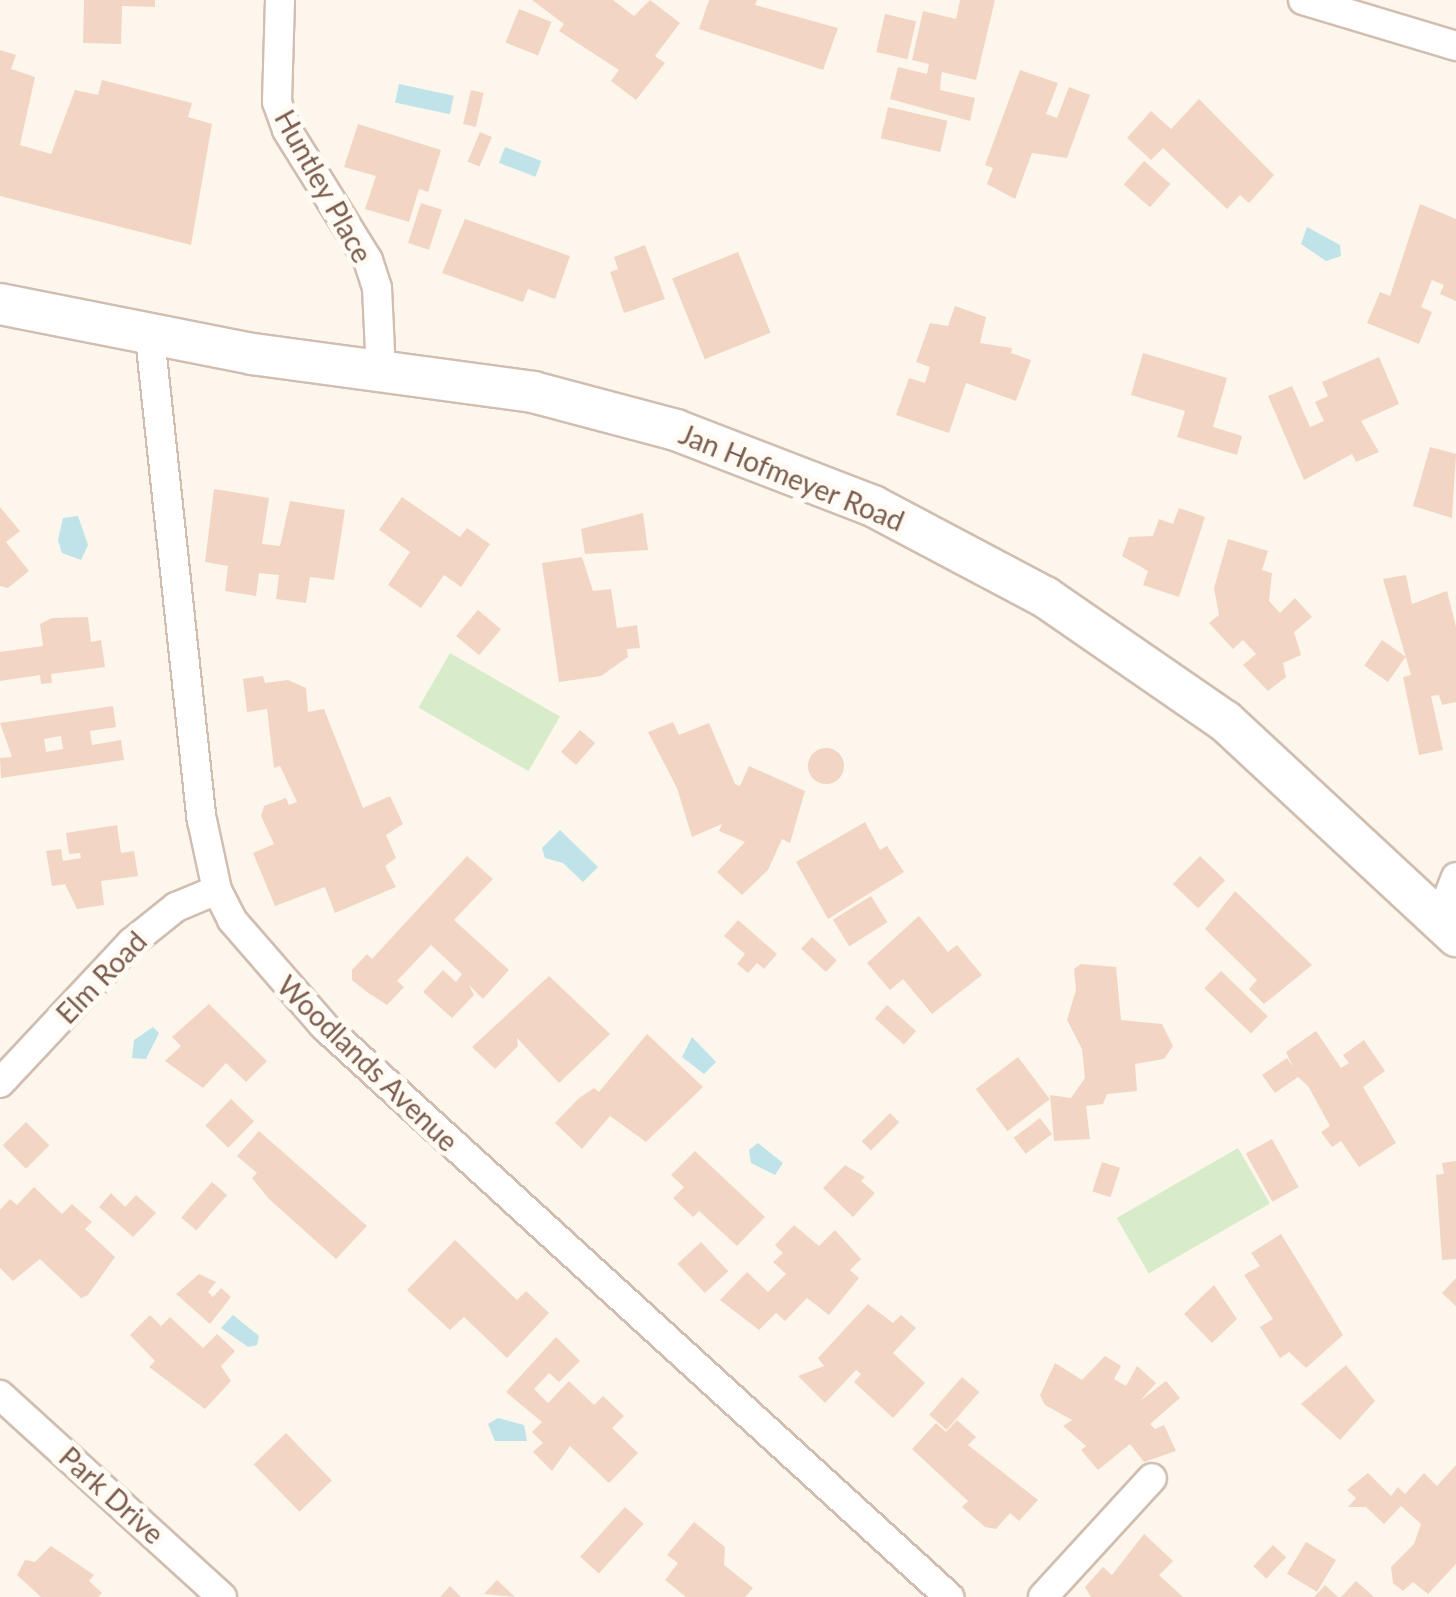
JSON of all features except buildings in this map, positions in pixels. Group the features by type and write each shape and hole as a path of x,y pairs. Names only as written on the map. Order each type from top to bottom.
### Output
{"street":[{"name":"Huntley Place","path":"280,0 277,102 371,269 382,372"},
{"path":"1303,0 1456,46"},
{"name":"Jan Hofmeyer Road","path":"0,304 150,337 533,392 660,426 943,539 1045,597 1225,721 1448,928"},
{"name":"Woodlands Avenue","path":"150,337 182,666 216,890 232,920 324,1026 948,1597"},
{"path":"1448,928 1456,876"},
{"name":"Elm Road","path":"0,1083 131,942 176,907 216,890"},
{"name":"Park Drive","path":"0,1396 222,1597"},
{"path":"1043,1597 1152,1478"}],"green space":[{"path":"450,653 560,716 528,771 418,708"},
{"path":"1238,1148 1270,1203 1149,1273 1117,1218"}],"water":[{"path":"399,84 454,96 450,114 395,103"},
{"path":"505,147 541,161 535,177 499,163"},
{"path":"1307,227 1340,245 1341,256 1326,261 1301,244"},
{"path":"78,516 88,545 81,560 62,553 58,540 63,518"},
{"path":"560,830 598,867 583,882 563,863 545,858 542,848"},
{"path":"153,1027 159,1033 146,1059 132,1058 134,1040"},
{"path":"692,1037 716,1062 704,1074 682,1057"},
{"path":"758,1143 783,1163 775,1175 751,1163 749,1150"},
{"path":"233,1315 259,1336 257,1345 248,1347 221,1328"},
{"path":"498,1418 524,1425 527,1441 495,1441 488,1424"}]}
